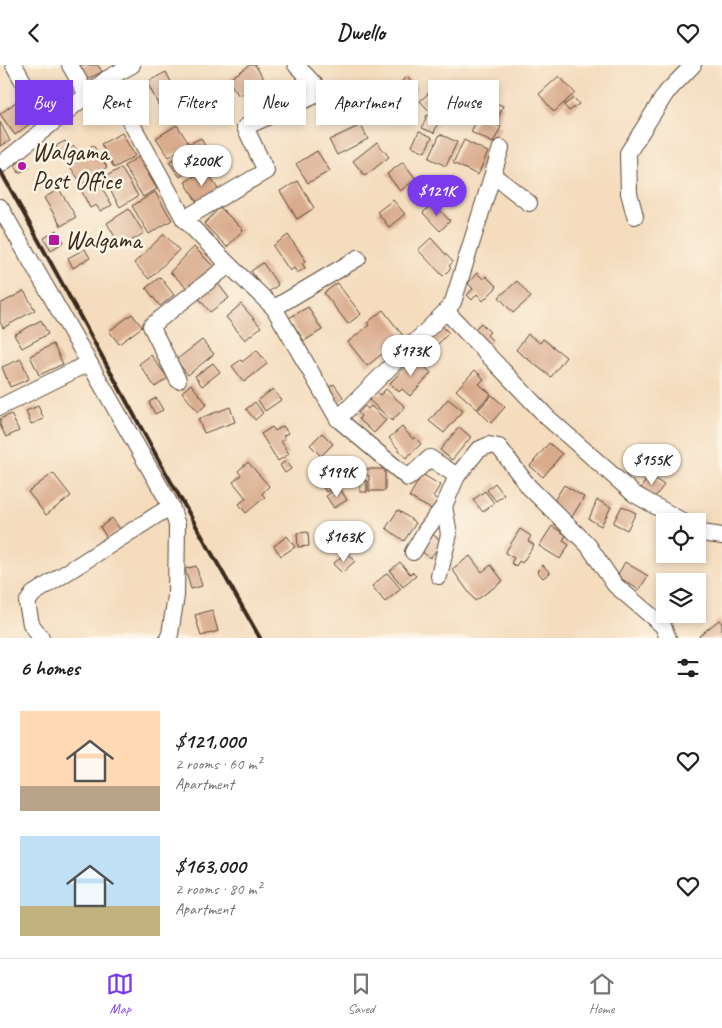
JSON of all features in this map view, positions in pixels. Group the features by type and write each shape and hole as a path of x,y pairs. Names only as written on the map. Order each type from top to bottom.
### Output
{"street":[{"path":"14,65 48,126"},
{"path":"70,65 83,88"},
{"path":"132,65 107,79 184,219 274,308 338,419 408,478 430,458 457,476"},
{"path":"184,219 266,171 245,127 318,94 315,85 296,65"},
{"path":"635,216 629,193 628,153 666,93 693,65"},
{"path":"0,165 83,98"},
{"path":"338,419 453,302 501,148"},
{"path":"493,175 529,203"},
{"path":"0,207 171,506 177,525 176,587 168,638"},
{"path":"274,308 358,258"},
{"path":"178,381 151,326 229,265"},
{"path":"446,311 548,418 634,494 668,513"},
{"path":"0,407 89,363"},
{"path":"413,553 444,506 457,476 478,451 489,445 499,447 530,487 588,545 615,585 663,626 668,638"},
{"path":"41,638 31,624 27,603 33,594 171,506"},
{"path":"439,576 450,534 444,506"},
{"path":"706,534 722,536"}],"building":[{"path":"75,65 98,65 102,72 83,81"},
{"path":"250,65 255,65 264,79 244,80 244,93 239,96 234,89 234,80 228,80"},
{"path":"166,72 170,80 159,80 159,106 149,86 149,81"},
{"path":"559,76 575,93 554,112 539,94"},
{"path":"428,94 428,110 420,101"},
{"path":"574,98 579,104 569,111 564,105"},
{"path":"15,103 15,125 28,125 15,135 0,114"},
{"path":"499,104 503,106 499,116"},
{"path":"427,115 428,125 437,125 434,133 422,128"},
{"path":"0,122 10,141 0,146"},
{"path":"177,125 189,144 201,138 214,164 201,171 187,145 169,157 156,138"},
{"path":"361,125 368,139 337,155 329,140"},
{"path":"474,125 496,125 501,127 493,143 471,132"},
{"path":"419,131 432,137 425,152 412,146"},
{"path":"122,133 135,156 114,168 101,144"},
{"path":"440,134 457,142 446,166 429,158"},
{"path":"464,140 488,152 478,175 453,163"},
{"path":"65,141 70,149 74,146 80,154 93,145 107,167 82,184 56,146"},
{"path":"377,142 389,157 365,176 353,161"},
{"path":"185,151 196,166 180,177 169,162"},
{"path":"317,151 330,171 308,183 296,164"},
{"path":"138,157 157,189 143,197 124,166"},
{"name":"Walgama Post Office","path":"24,159 29,167 19,173 15,165"},
{"path":"403,162 416,179 400,191 387,174"},
{"path":"121,168 138,196 120,207 103,178"},
{"path":"206,169 219,191 198,204 185,182"},
{"path":"98,181 112,205 100,211 96,205 90,208 81,190"},
{"path":"298,181 314,208 297,219 280,191"},
{"path":"59,189 76,217 61,226 44,198"},
{"path":"155,192 172,220 149,234 132,206"},
{"path":"393,200 405,214 389,227 377,212"},
{"path":"433,203 450,221 440,231 423,213"},
{"path":"220,207 243,230 227,247 204,224"},
{"path":"129,209 144,233 121,247 107,223"},
{"name":"Walgama","path":"57,230 64,242 51,250 44,238"},
{"path":"164,234 179,250 149,279 134,263"},
{"path":"288,235 306,261 302,263 305,268 297,273 294,268 290,271 273,246"},
{"path":"431,238 453,262 449,266 451,268 443,276 418,250"},
{"path":"194,247 215,268 191,292 170,272"},
{"path":"85,249 90,258 73,268 68,258"},
{"path":"263,263 278,285 267,293 251,271"},
{"path":"477,273 483,279 486,276 497,287 483,301 477,294 472,300 467,295 473,289 468,283"},
{"path":"160,277 174,295 160,306 146,288"},
{"path":"216,281 229,298 210,312 197,296"},
{"path":"517,281 531,297 513,313 499,297"},
{"path":"337,283 361,314 348,324 324,293"},
{"path":"24,291 35,310 3,328 0,322 0,304"},
{"path":"241,304 261,327 245,340 226,317"},
{"path":"308,307 322,330 304,341 289,318"},
{"path":"383,310 404,337 395,345 393,342 384,349 386,351 367,366 348,342 369,325 367,323"},
{"path":"132,314 142,327 119,344 109,331"},
{"path":"41,320 48,334 22,348 14,335"},
{"path":"439,323 449,333 437,345 427,335"},
{"path":"481,323 490,332 487,335 493,341 487,347 474,330"},
{"path":"528,334 540,343 543,339 566,357 551,377 516,350"},
{"path":"202,340 214,354 188,375 176,360"},
{"path":"53,344 63,364 39,375 30,356"},
{"path":"257,350 267,364 244,382 232,366 241,360 242,362"},
{"path":"151,355 168,378 155,387 139,364"},
{"path":"415,357 431,373 410,396 402,389 399,392 390,383"},
{"path":"21,359 29,379 10,387 2,367"},
{"path":"213,363 220,372 202,386 195,376"},
{"path":"475,370 484,379 479,384 491,394 477,409 456,390"},
{"path":"191,384 207,404 198,412 182,392"},
{"path":"334,384 343,397 336,403 326,389"},
{"path":"273,389 281,400 265,411 258,400"},
{"path":"386,389 405,407 392,421 369,400 376,392 380,395"},
{"path":"492,395 505,407 491,423 478,410"},
{"path":"156,398 163,410 155,414 149,402"},
{"path":"448,399 463,411 444,433 429,421"},
{"path":"255,402 263,413 255,420 246,409"},
{"path":"38,406 44,419 31,424 26,411"},
{"path":"365,406 368,409 371,406 386,420 374,433 359,419 361,416 358,413"},
{"path":"230,407 235,422 204,433 198,419"},
{"path":"11,414 19,431 6,437 0,425 0,419"},
{"path":"283,426 288,433 283,436 285,439 281,441 289,454 278,461 261,434 272,427 275,431"},
{"path":"402,427 413,439 415,437 421,444 406,458 389,438"},
{"path":"459,427 471,437 452,460 440,450"},
{"path":"322,433 333,444 321,456 310,445"},
{"path":"549,443 562,454 543,477 530,466"},
{"path":"286,461 291,469 285,473 280,465"},
{"path":"248,462 269,486 262,494 265,497 246,513 239,504 246,498 233,482 241,475 238,471"},
{"path":"363,469 385,469 385,491 369,491 369,475 363,475"},
{"path":"53,473 71,496 46,515 28,492"},
{"path":"334,473 340,484 326,492 320,482"},
{"path":"422,474 440,485 433,497 439,500 433,510 409,497"},
{"path":"649,475 664,485 655,497 641,488"},
{"path":"360,481 367,481 367,492 360,492"},
{"path":"495,483 504,495 496,501 487,490"},
{"path":"564,485 584,497 572,517 552,504"},
{"path":"339,487 347,500 334,508 326,496"},
{"path":"485,491 494,503 483,512 473,500"},
{"path":"597,500 611,507 601,526 589,519"},
{"path":"622,506 636,513 627,530 613,523"},
{"path":"398,510 416,523 404,541 386,528"},
{"path":"112,518 120,529 107,538 100,527"},
{"path":"552,526 566,535 563,541 569,545 560,559 539,546"},
{"path":"520,529 531,536 528,541 534,545 522,563 519,561 516,566 511,563 514,558 505,553"},
{"path":"308,532 309,546 298,547 297,533"},
{"path":"432,534 443,542 430,558 419,549"},
{"path":"287,536 295,547 281,556 274,546"},
{"path":"347,552 355,561 342,573 333,564"},
{"path":"470,556 482,572 491,565 503,581 475,601 452,569"},
{"path":"400,562 410,574 412,572 416,576 403,587 390,571"},
{"path":"625,562 648,576 639,590 617,576"},
{"path":"543,565 550,573 543,578 537,571"},
{"path":"196,566 202,586 191,589 185,569"},
{"path":"387,573 401,589 385,602 372,586"},
{"path":"212,610 218,631 201,636 195,615"},
{"path":"719,620 722,624 722,638 701,638 699,636"}],"railway":[{"path":"0,170 162,466 260,638"}],"place":[{"name":"Walgama Post Office","path":"22,166"},
{"name":"Walgama","path":"54,240"}]}
